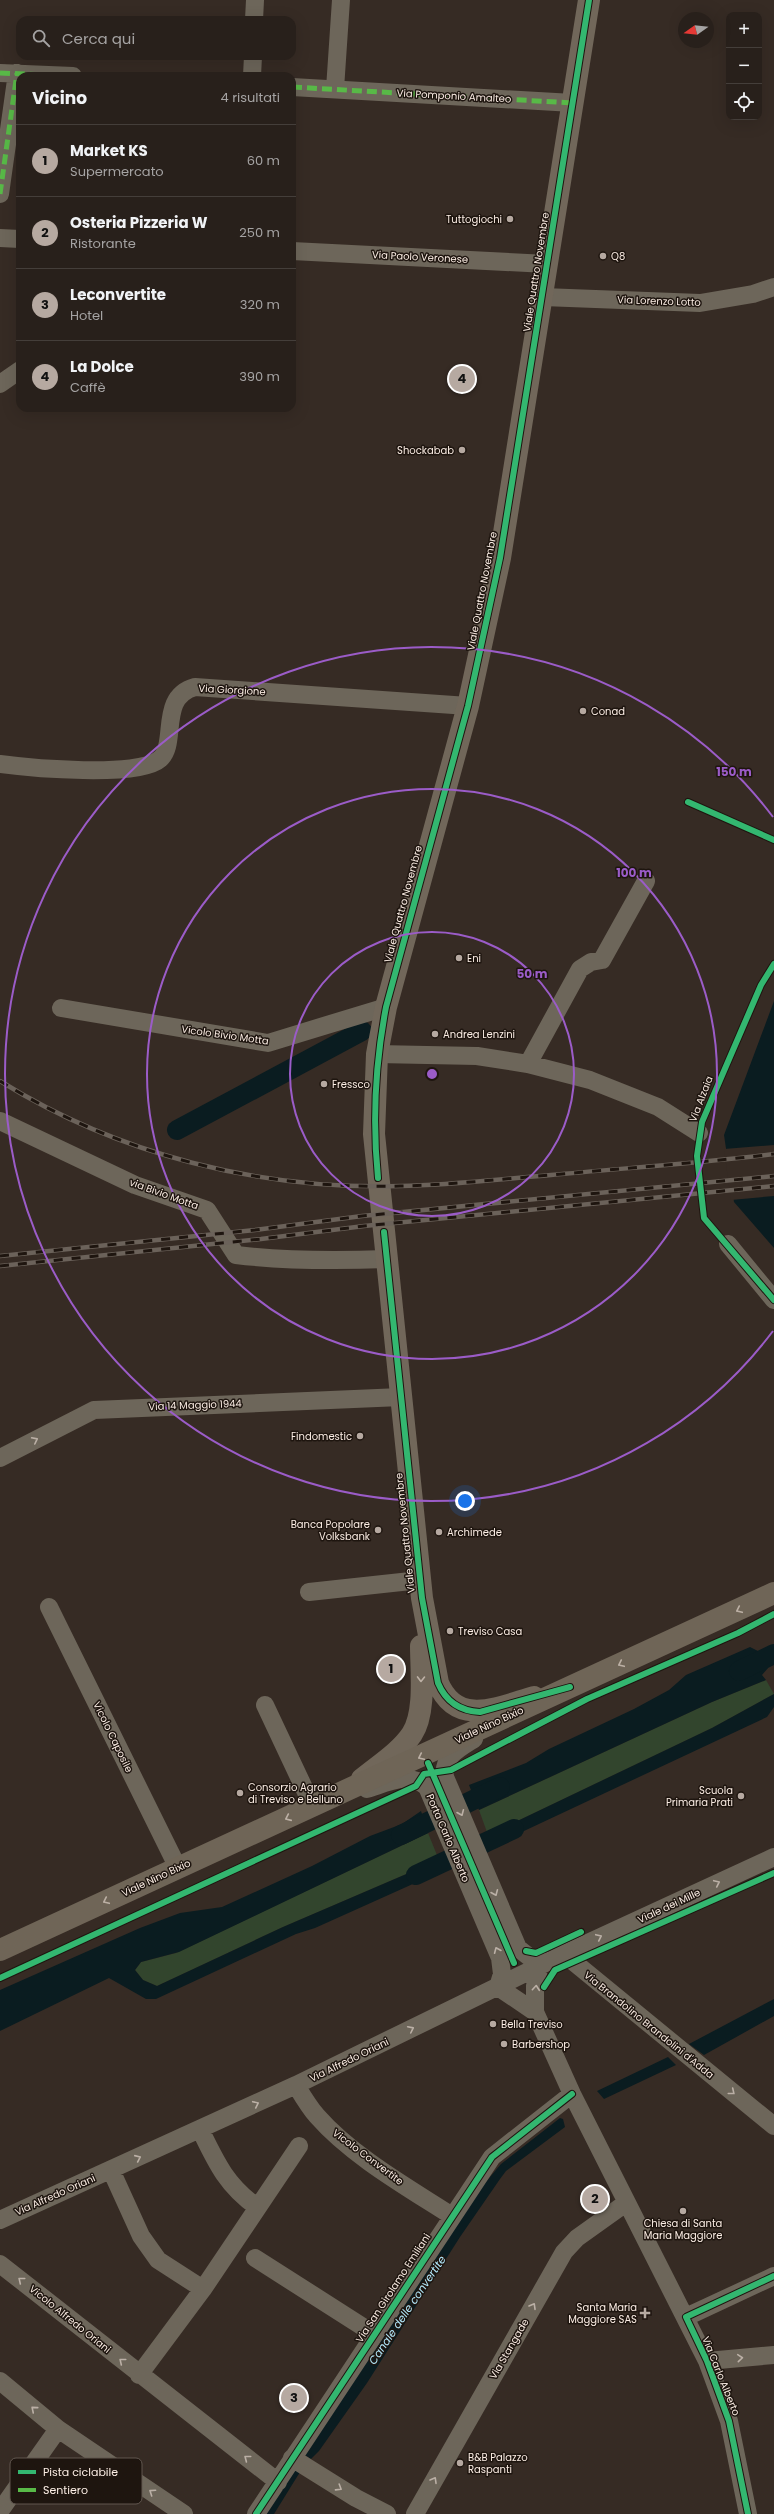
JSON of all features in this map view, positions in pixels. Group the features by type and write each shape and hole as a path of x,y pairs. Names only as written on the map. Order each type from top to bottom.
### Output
{"main road":[{"name":"Viale Quattro Novembre","path":"570,1687 480,1712 468,1711 459,1707 443,1696 438,1683 421,1589 374,1134 377,1054 386,1006 468,706 500,558 543,297 589,0"},
{"name":"Viale Quattro Novembre","path":"349,1790 404,1745 413,1732 419,1716 421,1700 421,1589"},
{"name":"Viale Nino Bixio","path":"0,1950 320,1804 774,1593"}],"street":[{"path":"254,16 255,0"},
{"path":"335,89 341,0"},
{"path":"252,72 253,60"},
{"path":"0,194 8,73"},
{"name":"Via Pomponio Amalteo","path":"296,87 573,103"},
{"path":"0,238 16,239"},
{"name":"Via Paolo Veronese","path":"296,251 547,264"},
{"name":"Via Lorenzo Lotto","path":"543,297 700,303 753,294 774,287"},
{"path":"0,384 16,373"},
{"name":"Via Giorgione","path":"0,764 105,770 145,766 160,759 165,750 174,704 186,690 195,687 468,706"},
{"path":"528,1064 580,969 591,962 602,960 646,881"},
{"name":"Vicolo Bivio Motta","path":"61,1008 268,1044 386,1006"},
{"path":"377,1054 477,1056 528,1064 590,1080 651,1104 699,1133"},
{"name":"via Bivio Motta","path":"0,1121 135,1185 208,1210 236,1255 275,1260 333,1262 387,1259"},
{"path":"728,1244 774,1300"},
{"name":"Via 14 Maggio 1944","path":"0,1458 94,1410 402,1396"},
{"name":"Viale Quattro Novembre","path":"309,1592 421,1589"},
{"name":"Vicolo Caposile","path":"49,1607 178,1868"},
{"path":"265,1705 320,1804"},
{"name":"Porta Carlo Alberto","path":"516,1712 456,1750 448,1759 444,1770 518,1948 534,1960 544,1964"},
{"name":"Porta Carlo Alberto","path":"320,1804 409,1777 420,1780 427,1786 500,1958 502,1974 498,1988"},
{"name":"Viale dei Mille","path":"564,1954 774,1857"},
{"path":"535,2012 498,1988 564,1954"},
{"name":"Via Brandolino Brandolini d'Adda","path":"564,1954 774,2126"},
{"name":"Via Carlo Alberto","path":"544,1964 535,1986 535,2012 572,2094 707,2361 729,2421 748,2514"},
{"name":"Via Alfredo Oriani","path":"0,2220 296,2086 498,1988"},
{"name":"Vicolo Convertite","path":"296,2086 316,2115 338,2137 399,2181 452,2216"},
{"name":"Via San Girolamo Emiliani","path":"256,2514 278,2482 299,2463 374,2334 492,2157 572,2094"},
{"path":"200,2129 220,2172 240,2195 257,2207"},
{"path":"140,2375 203,2289 299,2146"},
{"path":"111,2170 141,2236 158,2260 203,2289"},
{"name":"Via Stangade","path":"415,2514 564,2252 577,2238 626,2203"},
{"name":"Via San Girolamo Emiliani","path":"255,2258 374,2334"},
{"name":"Vicolo Alfredo Oriani","path":"0,2264 278,2482"},
{"path":"686,2318 774,2276"},
{"path":"707,2361 774,2356"},
{"path":"0,2381 58,2429 101,2458"},
{"path":"37,2458 58,2429"},
{"path":"299,2463 356,2498 386,2514"},
{"path":"142,2486 184,2514"},
{"path":"0,2511 10,2497"}],"green space":[{"path":"766,1680 774,1694 712,1728 488,1835 479,1810 712,1702"},
{"path":"428,1833 439,1860 283,1927 157,1986 143,1980 135,1970 141,1962 176,1953"}],"water":[{"path":"774,1001 774,1248 734,1202 724,1135"},
{"path":"750,1647 760,1652 768,1668 762,1675 766,1680 712,1702 479,1810 469,1785 526,1763 549,1749 634,1709 669,1690 686,1675"},
{"path":"774,1694 774,1707 767,1717 492,1846 488,1835 712,1728"},
{"path":"421,1811 428,1833 179,1952 141,1962 135,1970 143,1980 157,1986 283,1927 439,1860 444,1870 315,1928 296,1934 156,1999 146,1999 109,1978 0,2031 0,1990 140,1928 180,1913 222,1907 312,1866 370,1836 402,1824"},
{"path":"774,1999 774,2016 704,2055 689,2044"},
{"path":"668,2057 676,2065 604,2099 597,2091"},
{"name":"Canale delle convertite","path":"560,2118 563,2119 565,2127 506,2171 500,2179 460,2237 367,2383 319,2451 311,2459 302,2453 479,2190 501,2164"},
{"path":"291,2467 300,2472 274,2514 262,2514"}],"pier":[{"path":"774,1145 774,1196 731,1200 724,1149"}],"waterway":[{"path":"177,1130 362,1031"},
{"path":"739,1671 774,1654"},
{"path":"401,1835 500,1787"},
{"path":"416,1875 514,1829"}],"railway":[{"path":"0,1081 46,1107 93,1129 142,1148 192,1163 243,1174 295,1182 347,1186 400,1186 476,1182 774,1154"},
{"path":"0,1256 255,1230 362,1216 774,1176"},
{"path":"0,1266 261,1239 364,1226 774,1186"}],"marked path":[{"path":"0,73 16,74"},
{"path":"0,194 16,80"},
{"path":"296,87 573,103"}],"cycle path":[{"path":"378,1178 375,1113 377,1071 382,1029 386,1007 468,706 500,558 589,0"},
{"path":"688,802 774,840"},
{"name":"Via Alzaia","path":"774,964 761,985 702,1122 697,1156 704,1218 774,1300"},
{"path":"384,1232 422,1598 438,1683 441,1690 454,1704 466,1710 480,1712 570,1687"},
{"path":"0,1978 416,1786 424,1774 451,1770 587,1699 738,1633 774,1614"},
{"path":"428,1763 514,1963"},
{"path":"544,1987 555,1970 774,1873"},
{"path":"526,1951 536,1953 581,1932"},
{"path":"256,2514 492,2157 572,2094"},
{"path":"748,2514 729,2421 707,2361 686,2317 774,2276"}],"place":[{"name":"Tuttogiochi","path":"510,219"},
{"name":"Q8","path":"603,256"},
{"name":"La Dolce","path":"462,379"},
{"name":"Shockabab","path":"462,450"},
{"name":"Conad","path":"583,711"},
{"name":"Eni","path":"459,958"},
{"name":"Andrea Lenzini","path":"435,1034"},
{"name":"Fressco","path":"324,1084"},
{"name":"Findomestic","path":"360,1436"},
{"name":"Banca Popolare Volksbank","path":"378,1530"},
{"name":"Archimede","path":"439,1532"},
{"name":"Treviso Casa","path":"450,1631"},
{"name":"Market KS","path":"391,1669"},
{"name":"Consorzio Agrario di Treviso e Belluno","path":"240,1793"},
{"name":"Scuola Primaria Prati","path":"741,1796"},
{"name":"Bella Treviso","path":"493,2024"},
{"name":"Barbershop","path":"504,2044"},
{"name":"Osteria Pizzeria W","path":"595,2199"},
{"name":"Chiesa di Santa Maria Maggiore","path":"683,2211"},
{"name":"Santa Maria Maggiore SAS","path":"645,2313"},
{"name":"Leconvertite","path":"294,2398"},
{"name":"B&B Palazzo Raspanti","path":"460,2463"}]}
